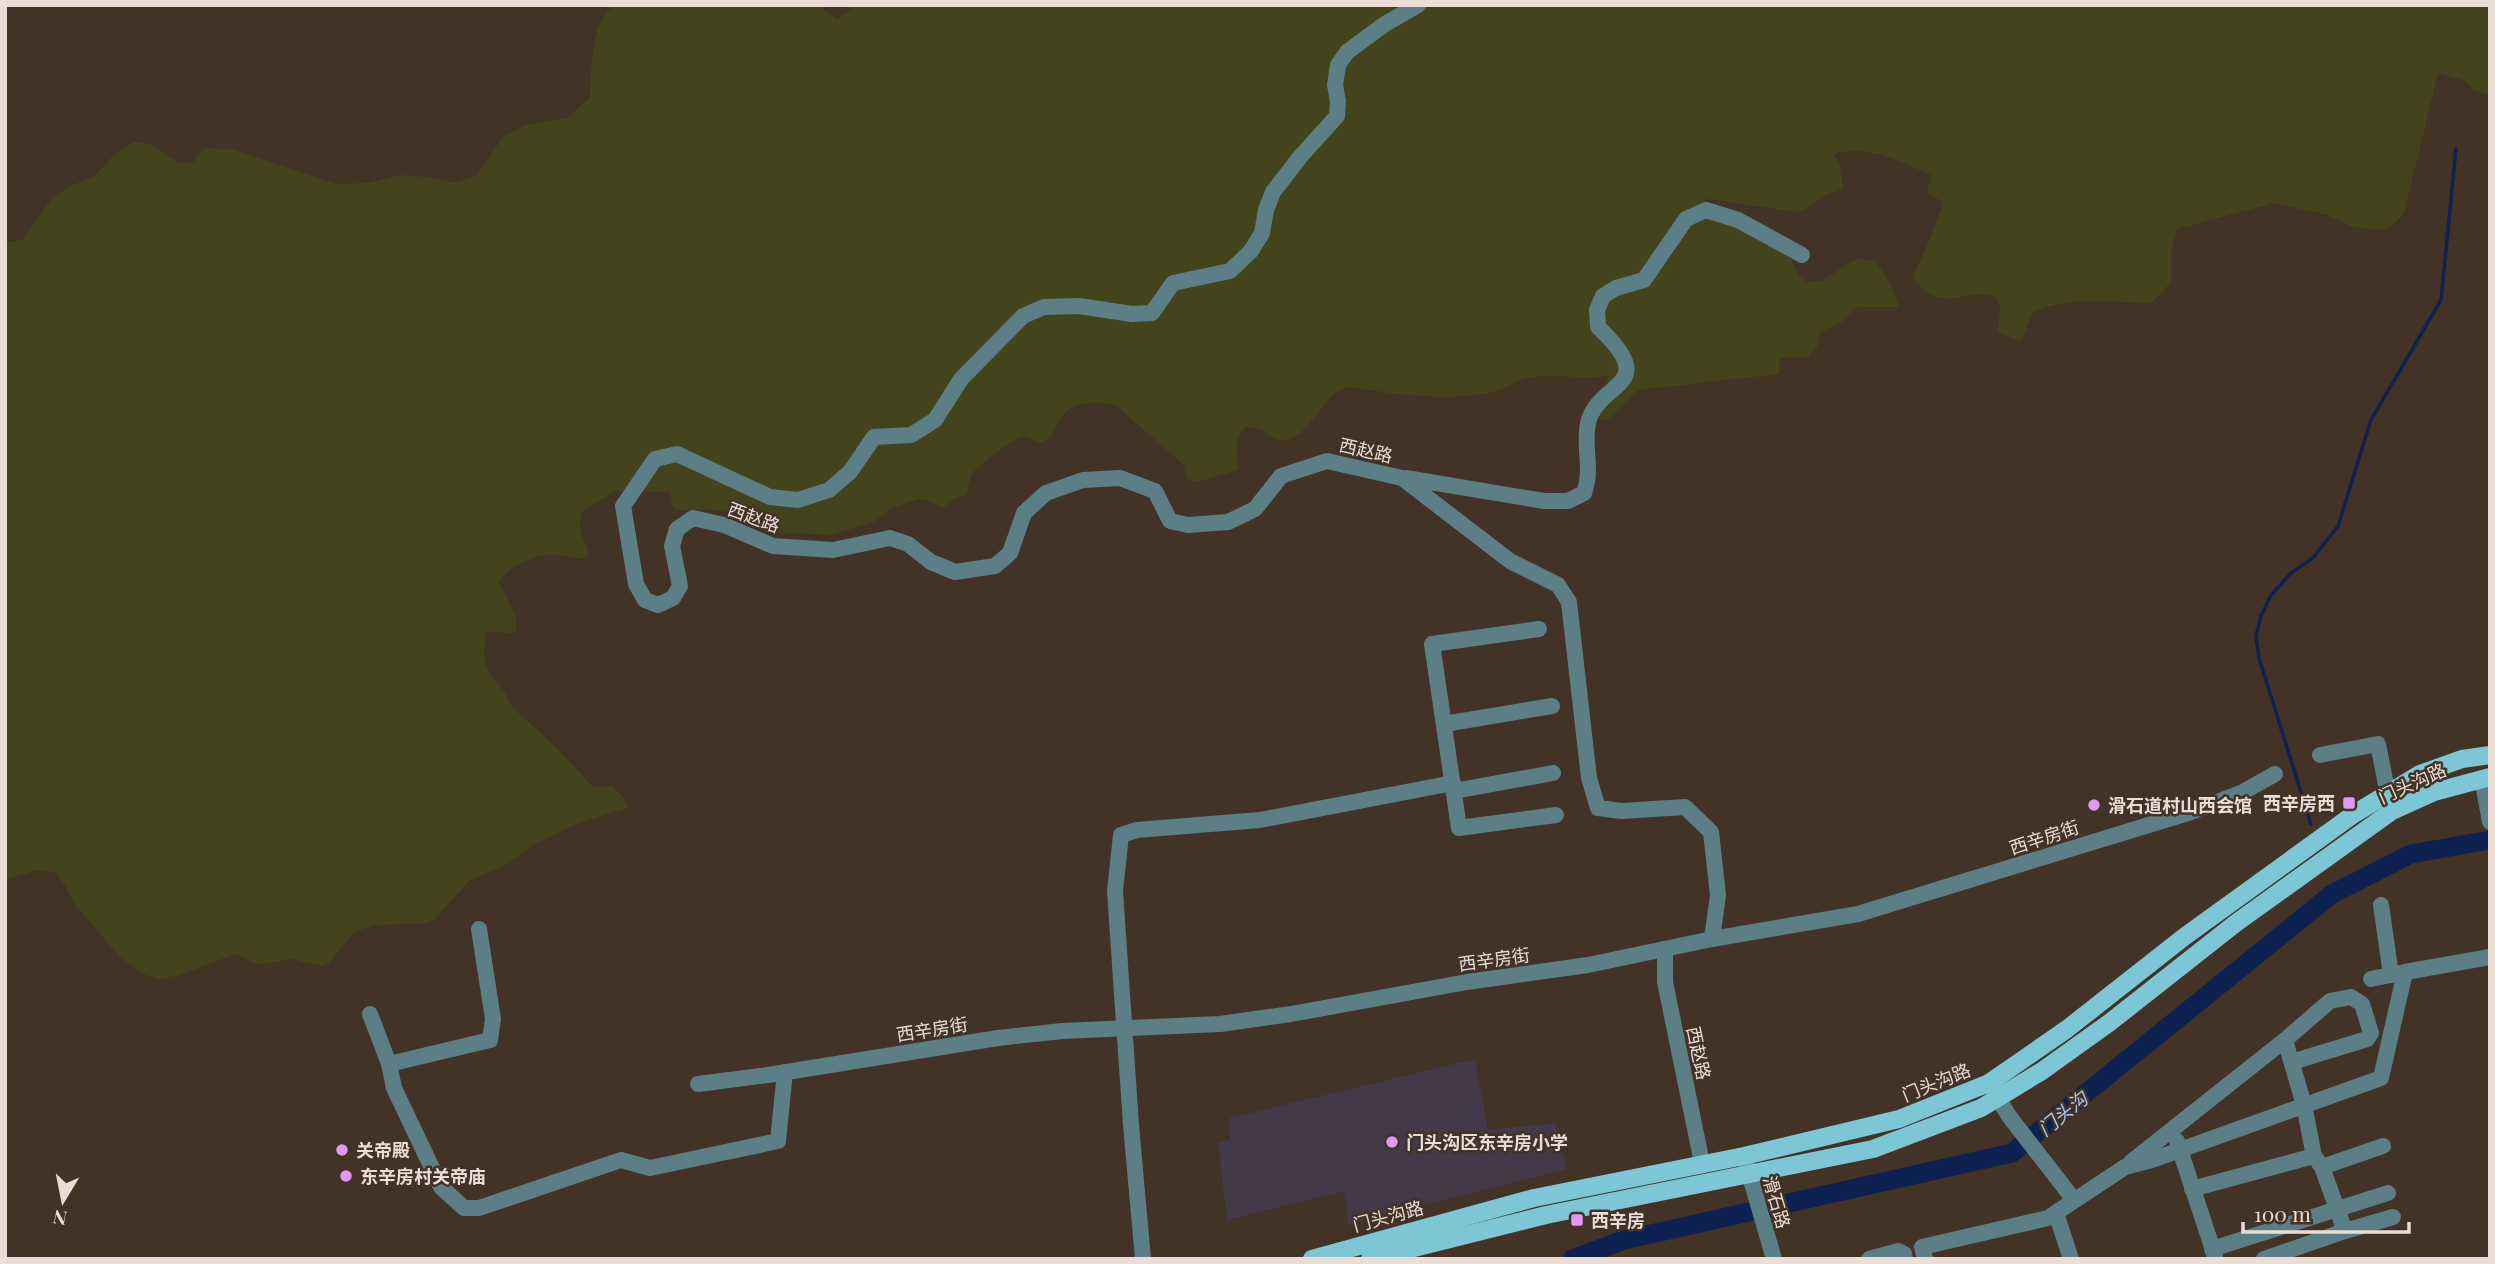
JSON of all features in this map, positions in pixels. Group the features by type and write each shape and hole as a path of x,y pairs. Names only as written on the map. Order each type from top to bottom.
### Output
{"main road":[{"name":"门头沟路","path":"2389,803 2420,774 2462,759 2490,755"},
{"name":"门头沟路","path":"1370,1259 1546,1215 1749,1173 1899,1119 1994,1090 2184,937 2302,850 2389,803 2486,778"},
{"name":"门头沟路","path":"1312,1259 1534,1198 1702,1163 1749,1173"}],"street":[{"name":"西赵路","path":"1418,5 1385,24 1347,52 1338,65 1335,85 1337,116 1273,192 1262,233 1251,251 1230,271 1174,283 1152,313 1132,314 1079,306 1044,307 1023,316 961,379 935,420 911,435 874,437 850,472 829,490 798,500 770,497 677,454 655,459 623,506 636,584 645,600 658,605 673,598 680,586 672,546 677,529 693,518 724,525 773,546 833,550 890,538 908,544 931,562 955,572 995,566 1010,553 1024,513 1046,493 1083,480 1121,478 1155,491 1170,521 1188,525 1228,522 1255,509 1281,476 1327,461 1402,478 1510,561 1558,585 1569,602 1588,778 1598,808 1622,811 1685,807 1711,832 1717,895 1712,939"},
{"path":"1402,478 1544,501 1568,501 1584,493 1589,474 1586,430 1590,417 1622,384 1626,370 1623,353 1598,327 1597,310 1602,296 1616,288 1644,280 1686,219 1706,210 1738,220 1802,255"},
{"path":"1539,629 1432,644 1459,828 1556,815"},
{"path":"1444,724 1552,706"},
{"path":"2320,755 2378,744 2389,803"},
{"path":"1143,1259 1115,891 1121,835 1137,830 1260,820 1553,773"},
{"name":"西辛房街","path":"698,1084 998,1038 1062,1031 1220,1024 1291,1014 1467,982 1588,965 1712,939 1858,914 2188,813 2241,793 2275,774"},
{"path":"2486,778 2490,822"},
{"path":"2125,1167 2381,1078 2398,974 2381,905"},
{"path":"389,1064 490,1040 493,1019 479,929"},
{"name":"西赵路","path":"1665,949 1665,982 1702,1163"},
{"path":"2371,979 2490,957"},
{"path":"1925,1259 1922,1247 2048,1218 2125,1167 2286,1040 2330,1001 2351,997 2362,1004 2371,1033 2367,1039 2292,1062"},
{"path":"370,1014 389,1064 394,1088 441,1187 464,1208 479,1208 621,1160 650,1168 778,1140 785,1072"},
{"path":"2286,1040 2318,1162 2345,1231"},
{"path":"1994,1090 2018,1128 2045,1159 2074,1200"},
{"path":"2173,1129 2214,1254 2337,1208 2388,1193"},
{"path":"2192,1189 2383,1146"},
{"name":"滑石路","path":"1749,1173 1774,1259"},
{"path":"2056,1213 2071,1259"},
{"path":"2264,1259 2393,1217"},
{"path":"1869,1259 1898,1251 1904,1254 1905,1259"}],"shaded area":[{"path":"616,5 817,5 837,19 851,11 853,5 2490,5 2490,95 2473,90 2465,81 2438,73 2404,214 2389,228 2373,230 2353,227 2327,215 2274,203 2177,229 2171,252 2171,282 2152,303 2091,301 2046,307 2032,313 2023,338 2019,341 1998,332 2000,309 1997,298 1982,294 1942,298 1928,293 1912,278 1943,202 1927,193 1931,175 1884,156 1847,151 1834,154 1840,165 1843,189 1824,196 1806,209 1795,212 1708,199 1700,206 1783,245 1799,275 1807,282 1821,281 1856,259 1874,260 1892,288 1899,307 1857,307 1840,323 1820,332 1817,347 1808,357 1779,358 1779,374 1638,390 1607,420 1600,420 1592,407 1607,390 1608,375 1533,377 1488,393 1453,397 1418,396 1349,387 1331,397 1309,425 1292,438 1278,440 1262,430 1245,427 1237,439 1238,470 1197,482 1186,479 1184,465 1115,405 1078,405 1066,412 1043,442 1029,437 1018,437 972,474 966,495 952,499 943,508 919,499 894,507 873,522 831,535 782,533 760,527 728,512 706,509 676,511 671,504 669,492 615,491 581,513 580,531 588,549 588,556 539,557 522,562 503,577 499,583 514,614 516,631 486,632 484,658 489,673 504,691 513,708 556,747 593,787 612,786 622,796 627,808 574,825 535,844 501,868 470,880 434,920 425,924 376,925 359,930 329,963 322,966 292,959 258,965 236,954 176,976 159,979 142,974 118,955 73,902 55,872 37,870 5,880 5,243 22,240 52,198 68,187 93,177 115,154 134,142 153,145 178,163 193,162 205,148 232,149 336,184 369,183 398,175 429,177 455,183 476,176 503,137 524,125 567,118 590,97 596,33 607,12"},
{"name":"门头沟区东辛房小学","path":"1475,1059 1488,1130 1555,1123 1567,1169 1348,1224 1344,1191 1227,1220 1218,1143 1230,1140 1230,1118"}],"waterway":[{"path":"2311,824 2259,658 2256,636 2261,616 2271,595 2291,573 2313,558 2338,526 2371,420 2441,300 2456,149"},
{"name":"门头沟","path":"1572,1259 1624,1240 2012,1153 2332,894 2411,854 2490,840"}],"place":[{"name":"西辛房西","path":"2349,803"},
{"name":"滑石道村山西会馆","path":"2094,805"},
{"name":"门头沟区东辛房小学","path":"1392,1142"},
{"name":"关帝殿","path":"342,1150"},
{"name":"东辛房村关帝庙","path":"346,1176"},
{"name":"西辛房","path":"1577,1220"}]}
